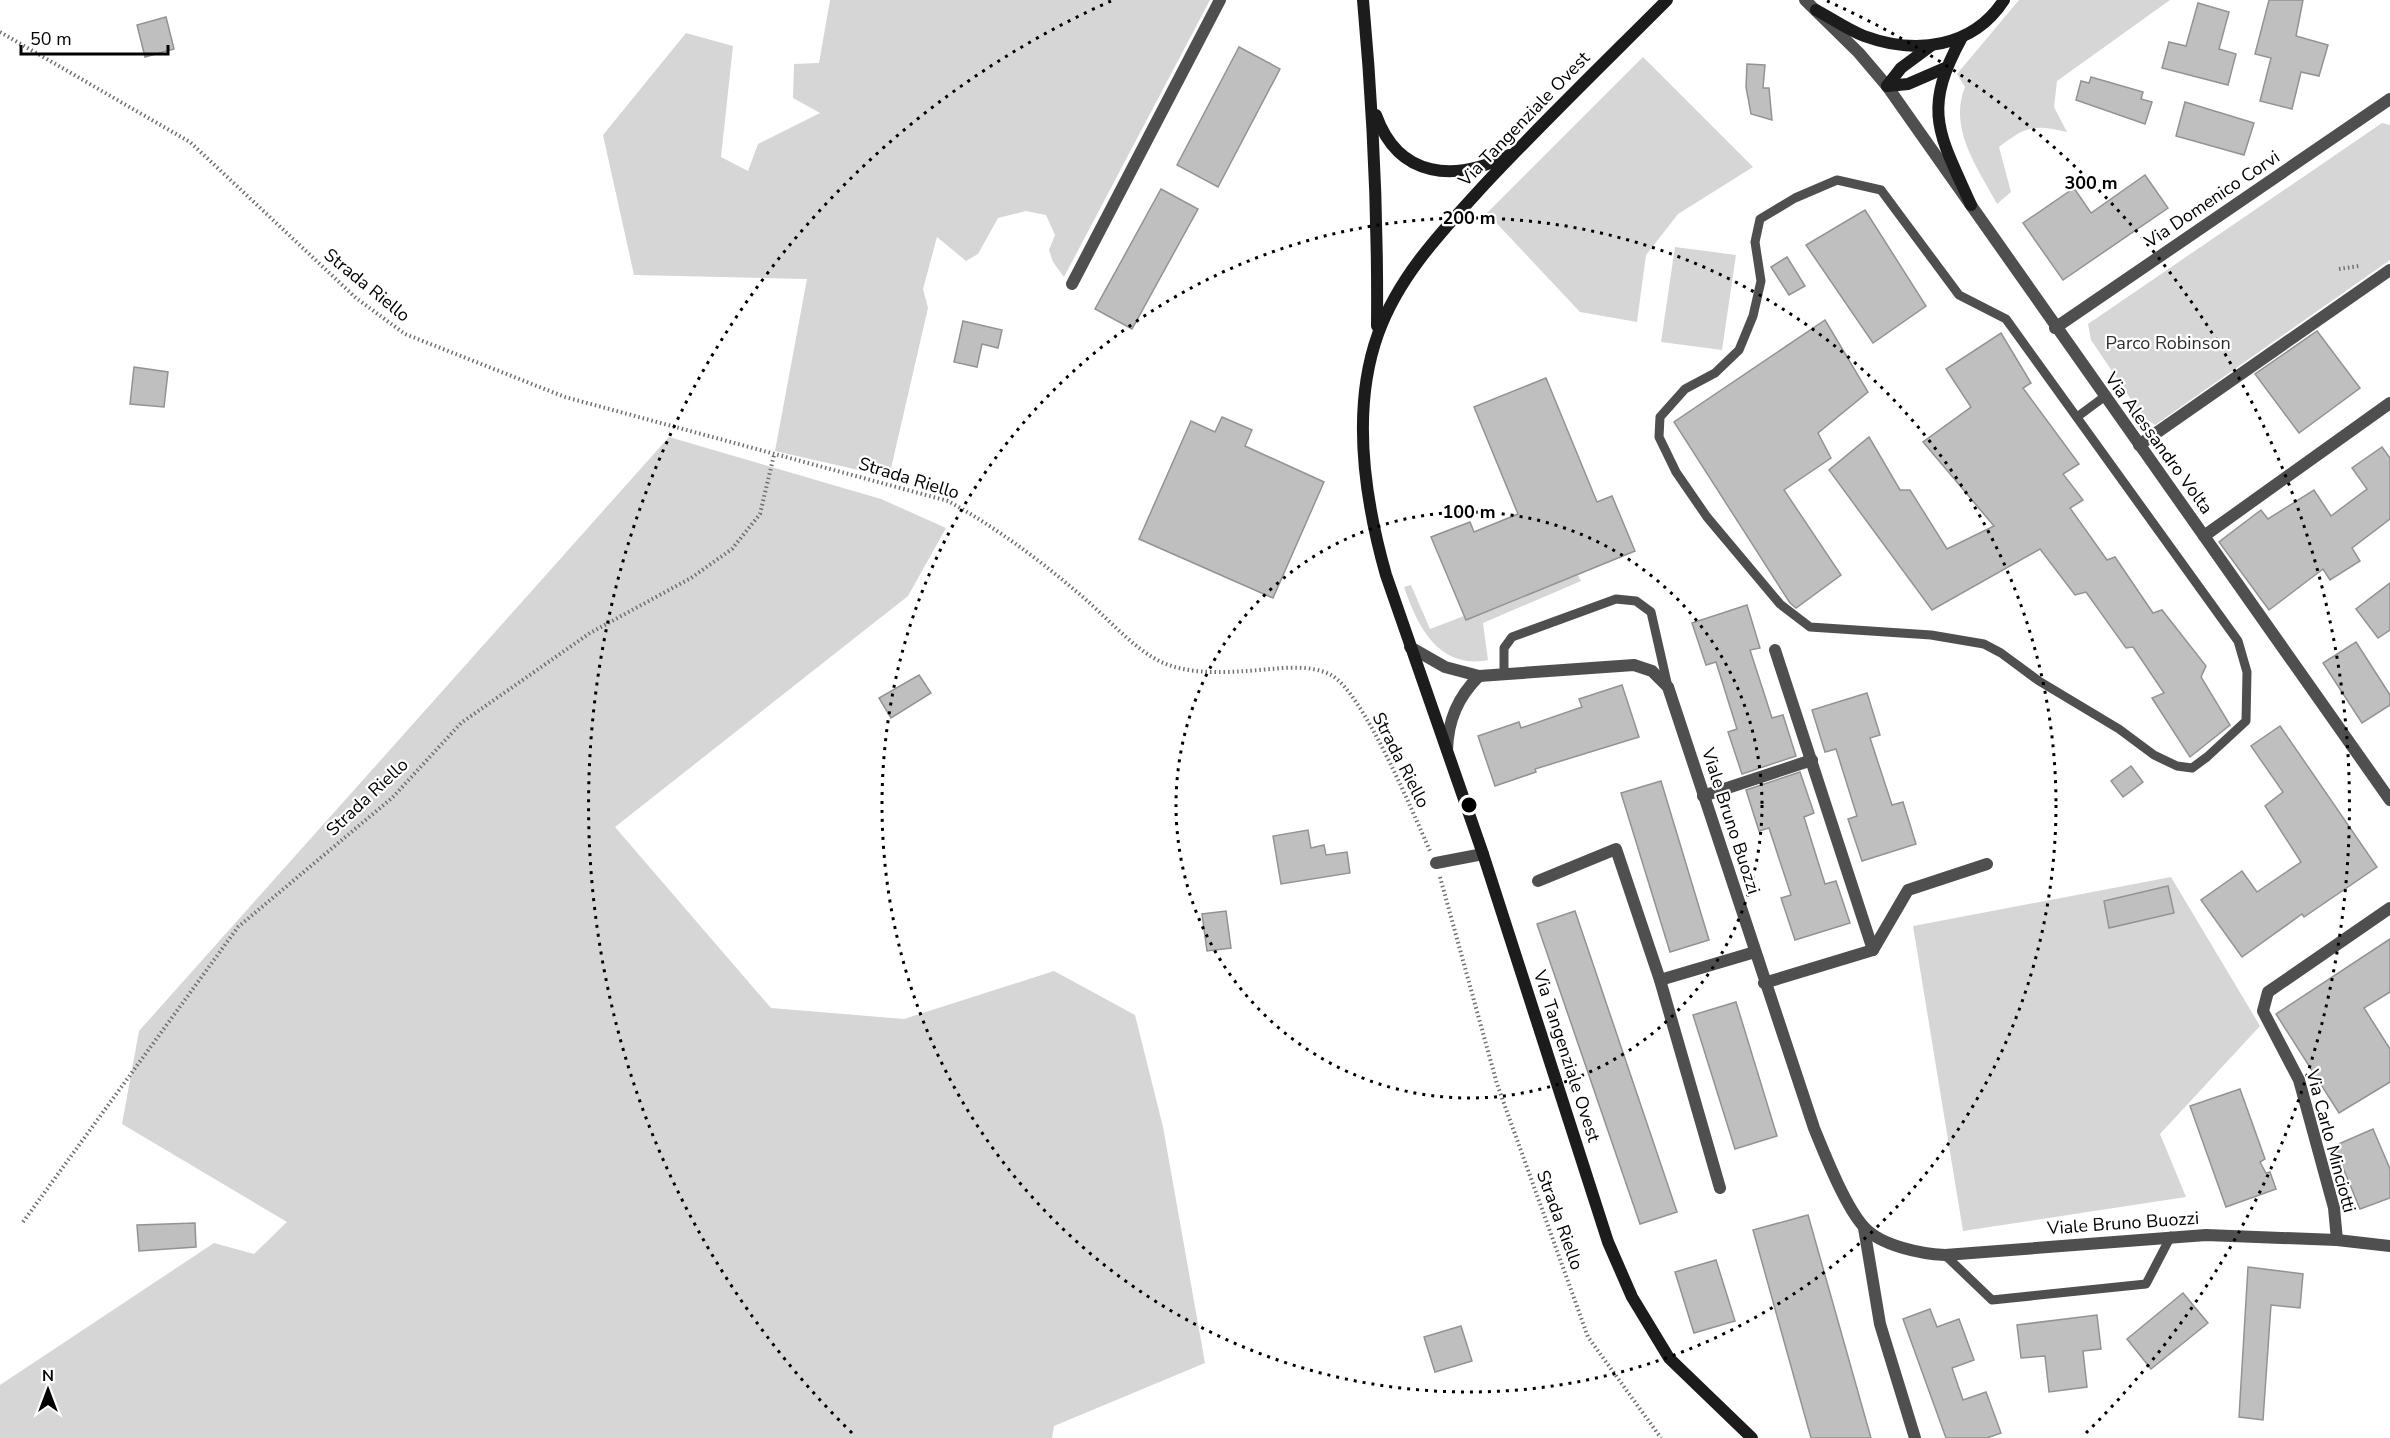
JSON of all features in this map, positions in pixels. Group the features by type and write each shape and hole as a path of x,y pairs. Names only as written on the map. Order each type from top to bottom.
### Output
{"main road":[{"path":"1364,0 1378,225 1377,337"},
{"name":"Via Tangenziale Ovest","path":"1667,0 1515,152 1450,222 1394,296 1377,337 1364,416 1365,474 1376,540 1410,647 1482,854 1608,1242 1632,1298 1670,1358 1752,1438"},
{"path":"1816,10 1864,36 1898,44 1932,45 1961,39 1989,18 2004,0"},
{"path":"1961,39 1946,68 1938,97 1940,134 1971,205"},
{"path":"1887,86 1901,68 1932,45"},
{"path":"1887,86 1908,84 1946,68"},
{"path":"1372,105 1391,143 1410,161 1427,170 1465,170 1499,160 1515,152"}],"street":[{"path":"1072,284 1220,0"},
{"name":"Via Alessandro Volta","path":"1805,0 1860,53 1887,86 2055,328 2390,800"},
{"name":"Via Domenico Corvi","path":"2055,328 2390,99"},
{"path":"2139,445 2390,270"},
{"path":"2204,536 2390,403"},
{"path":"1410,647 1445,667 1479,676 1634,665 1652,671 1668,687"},
{"path":"1775,650 1873,950"},
{"path":"1447,752 1450,722 1455,708 1479,676"},
{"name":"Viale Bruno Buozzi","path":"1668,687 1764,983 1814,1128 1837,1181 1864,1228 1880,1324 1915,1438"},
{"path":"1704,795 1812,760"},
{"path":"1538,881 1616,849 1660,980 1720,1188"},
{"path":"1436,863 1482,854"},
{"path":"1764,983 1873,950 1908,890 1988,864"},
{"name":"Via Carlo Minciotti","path":"2337,1240 2334,1208 2299,1080 2263,1011 2268,992 2390,908"},
{"path":"1660,980 1755,952"},
{"name":"Viale Bruno Buozzi","path":"1864,1228 1893,1245 1927,1254 1946,1255 2206,1234 2337,1240 2390,1246"}],"lane":[{"path":"1837,180 1881,190 1959,295 2006,319 2077,417 2238,641 2247,672 2246,721 2192,768 2177,766 2154,755 2119,729 2039,681 2001,653 1984,644 1931,635 1809,627 1780,604 1707,517 1676,472 1659,437 1660,417 1685,389 1715,373 1739,350 1752,316 1761,281 1755,242 1760,219 1795,198 1837,180"},
{"path":"2077,417 2104,397"},
{"path":"1504,674 1504,648 1512,637 1616,599 1636,601 1651,612 1668,687"},
{"path":"1946,1255 1992,1300 2146,1284 2171,1236"}],"path":[{"name":"Strada Riello","path":"0,32 190,142 356,298 405,334 565,397 774,455 905,487 948,501 984,521 1046,566 1153,658 1184,670 1228,672 1298,668 1328,673 1343,683 1390,762 1436,863 1497,1084 1588,1337 1661,1438"},
{"path":"2339,269 2359,266"},
{"name":"Strada Riello","path":"23,1222 238,927 392,798 461,723 590,633 691,578 732,549 760,514 774,455"}],"green space":[{"path":"830,0 1210,0 1064,277 1053,262 1049,250 1055,235 1046,215 1026,211 998,218 978,254 966,261 937,237 923,289 928,308 889,477 775,451 807,279 634,275 603,135 686,33 733,46 721,157 748,171 758,144 820,113 793,98 794,64 819,63"},
{"path":"2019,0 2170,0 2057,81 2054,107 2067,132 2046,128 2031,129 2017,134 1999,147 2011,192 1997,204 1967,148 1960,118 1965,87 1957,74"},
{"path":"1643,57 1753,167 1678,214 1646,255 1637,322 1580,312 1487,213"},
{"name":"Parco Robinson","path":"2382,123 2390,125 2390,260 2155,425 2143,417 2091,340 2088,324"},
{"path":"1675,247 1736,255 1722,350 1661,342"},
{"path":"669,437 881,499 946,528 908,596 615,827 771,1008 904,1019 1054,971 1135,1015 1163,1127 1205,1363 1054,1426 1052,1438 0,1438 0,1385 214,1243 254,1254 287,1222 122,1124 139,1031"},
{"path":"1578,575 1581,581 1483,623 1488,660 1471,661 1456,658 1432,642 1416,616 1404,587 1411,585 1430,629 1464,616 1466,620"},
{"path":"2171,877 2260,1026 2160,1134 2186,1197 1963,1231 1913,926"}],"building":[{"path":"2269,0 2303,0 2296,36 2328,45 2319,76 2301,72 2292,109 2260,101 2271,58 2255,54"},
{"path":"2198,3 2229,12 2219,49 2236,54 2228,85 2162,68 2169,42 2186,46"},
{"path":"166,17 174,49 145,57 137,25"},
{"path":"1239,47 1280,69 1218,187 1177,165"},
{"path":"1747,64 1765,65 1763,88 1769,88 1772,120 1751,114 1746,87"},
{"path":"2091,77 2143,92 2141,99 2152,102 2145,124 2076,100 2081,81 2089,83"},
{"path":"2185,102 2254,123 2244,155 2176,136"},
{"path":"2145,175 2168,208 2063,280 2023,223 2074,188 2091,213"},
{"path":"1161,189 1198,209 1132,329 1095,309"},
{"path":"1865,210 1926,306 1873,343 1806,245"},
{"path":"1787,257 1805,286 1789,295 1771,267"},
{"path":"1825,320 1868,392 1818,433 1831,458 1784,490 1841,575 1796,608 1790,603 1674,422"},
{"path":"963,321 1002,330 998,348 982,344 977,367 954,362"},
{"path":"2317,331 2360,388 2299,433 2255,374"},
{"path":"2001,333 2031,383 2023,388 2079,464 2063,474 2083,500 2070,508 2107,560 2115,557 2153,613 2162,610 2206,666 2201,677 2230,725 2190,757 2152,698 2164,693 2133,647 2126,648 2086,592 2075,595 2040,549 1932,610 1829,470 1869,437 1900,490 1910,490 1947,549 1994,526 1923,442 1971,407 1946,369"},
{"path":"134,367 168,372 164,407 130,404"},
{"path":"1546,378 1597,502 1612,496 1635,551 1466,620 1431,537 1470,522 1474,532 1518,514 1474,407"},
{"path":"1222,417 1252,430 1245,446 1324,482 1273,598 1139,539 1191,421 1215,432"},
{"path":"2382,447 2390,458 2390,519 2352,548 2360,561 2330,580 2323,569 2269,610 2219,542 2261,510 2268,519 2314,490 2331,516 2367,489 2352,468"},
{"path":"2390,583 2390,630 2378,638 2356,609"},
{"path":"1747,605 1760,648 1750,650 1772,718 1783,715 1796,756 1742,774 1728,732 1737,729 1716,662 1706,665 1692,623"},
{"path":"2356,642 2390,695 2390,705 2362,723 2323,663"},
{"path":"919,675 931,693 891,718 879,698"},
{"path":"1622,685 1639,737 1535,769 1536,772 1495,786 1478,736 1519,722 1521,728 1582,707 1579,699"},
{"path":"1867,693 1880,735 1870,738 1892,805 1903,802 1916,844 1862,861 1848,819 1857,816 1836,749 1825,752 1812,710"},
{"path":"2280,726 2377,867 2304,917 2302,914 2242,957 2201,900 2242,871 2257,892 2301,862 2265,806 2283,792 2251,746"},
{"path":"2131,766 2143,782 2123,797 2111,781"},
{"path":"1800,772 1814,813 1804,817 1825,884 1836,881 1850,923 1795,940 1781,898 1791,895 1769,828 1759,831 1746,790"},
{"path":"1661,781 1709,940 1670,952 1621,793"},
{"path":"1308,830 1311,848 1324,845 1326,855 1347,852 1350,873 1281,884 1273,836"},
{"path":"2168,886 2174,913 2109,928 2104,901"},
{"path":"1226,911 1231,948 1207,951 1202,914"},
{"path":"1575,911 1677,1212 1640,1224 1537,924"},
{"path":"2390,939 2390,992 2364,1008 2390,1049 2390,1082 2339,1113 2276,1014"},
{"path":"1736,1002 1777,1136 1735,1149 1693,1015"},
{"path":"2240,1089 2265,1159 2260,1162 2266,1173 2270,1172 2276,1189 2226,1207 2190,1106"},
{"path":"2373,1129 2390,1169 2390,1198 2360,1209 2334,1146"},
{"path":"1808,1215 1871,1438 1811,1438 1753,1230"},
{"path":"195,1223 196,1247 139,1251 137,1225"},
{"path":"1716,1260 1735,1321 1694,1333 1675,1272"},
{"path":"2248,1267 2303,1274 2300,1308 2271,1305 2263,1420 2239,1417"},
{"path":"2183,1293 2208,1323 2151,1369 2127,1339"},
{"path":"1930,1309 1937,1327 1959,1319 1974,1360 1952,1368 1963,1400 1986,1392 2001,1433 1987,1438 1946,1438 1903,1319"},
{"path":"2097,1315 2101,1349 2083,1351 2087,1387 2049,1392 2045,1356 2021,1358 2017,1325"},
{"path":"1461,1326 1472,1361 1435,1372 1424,1337"}]}
